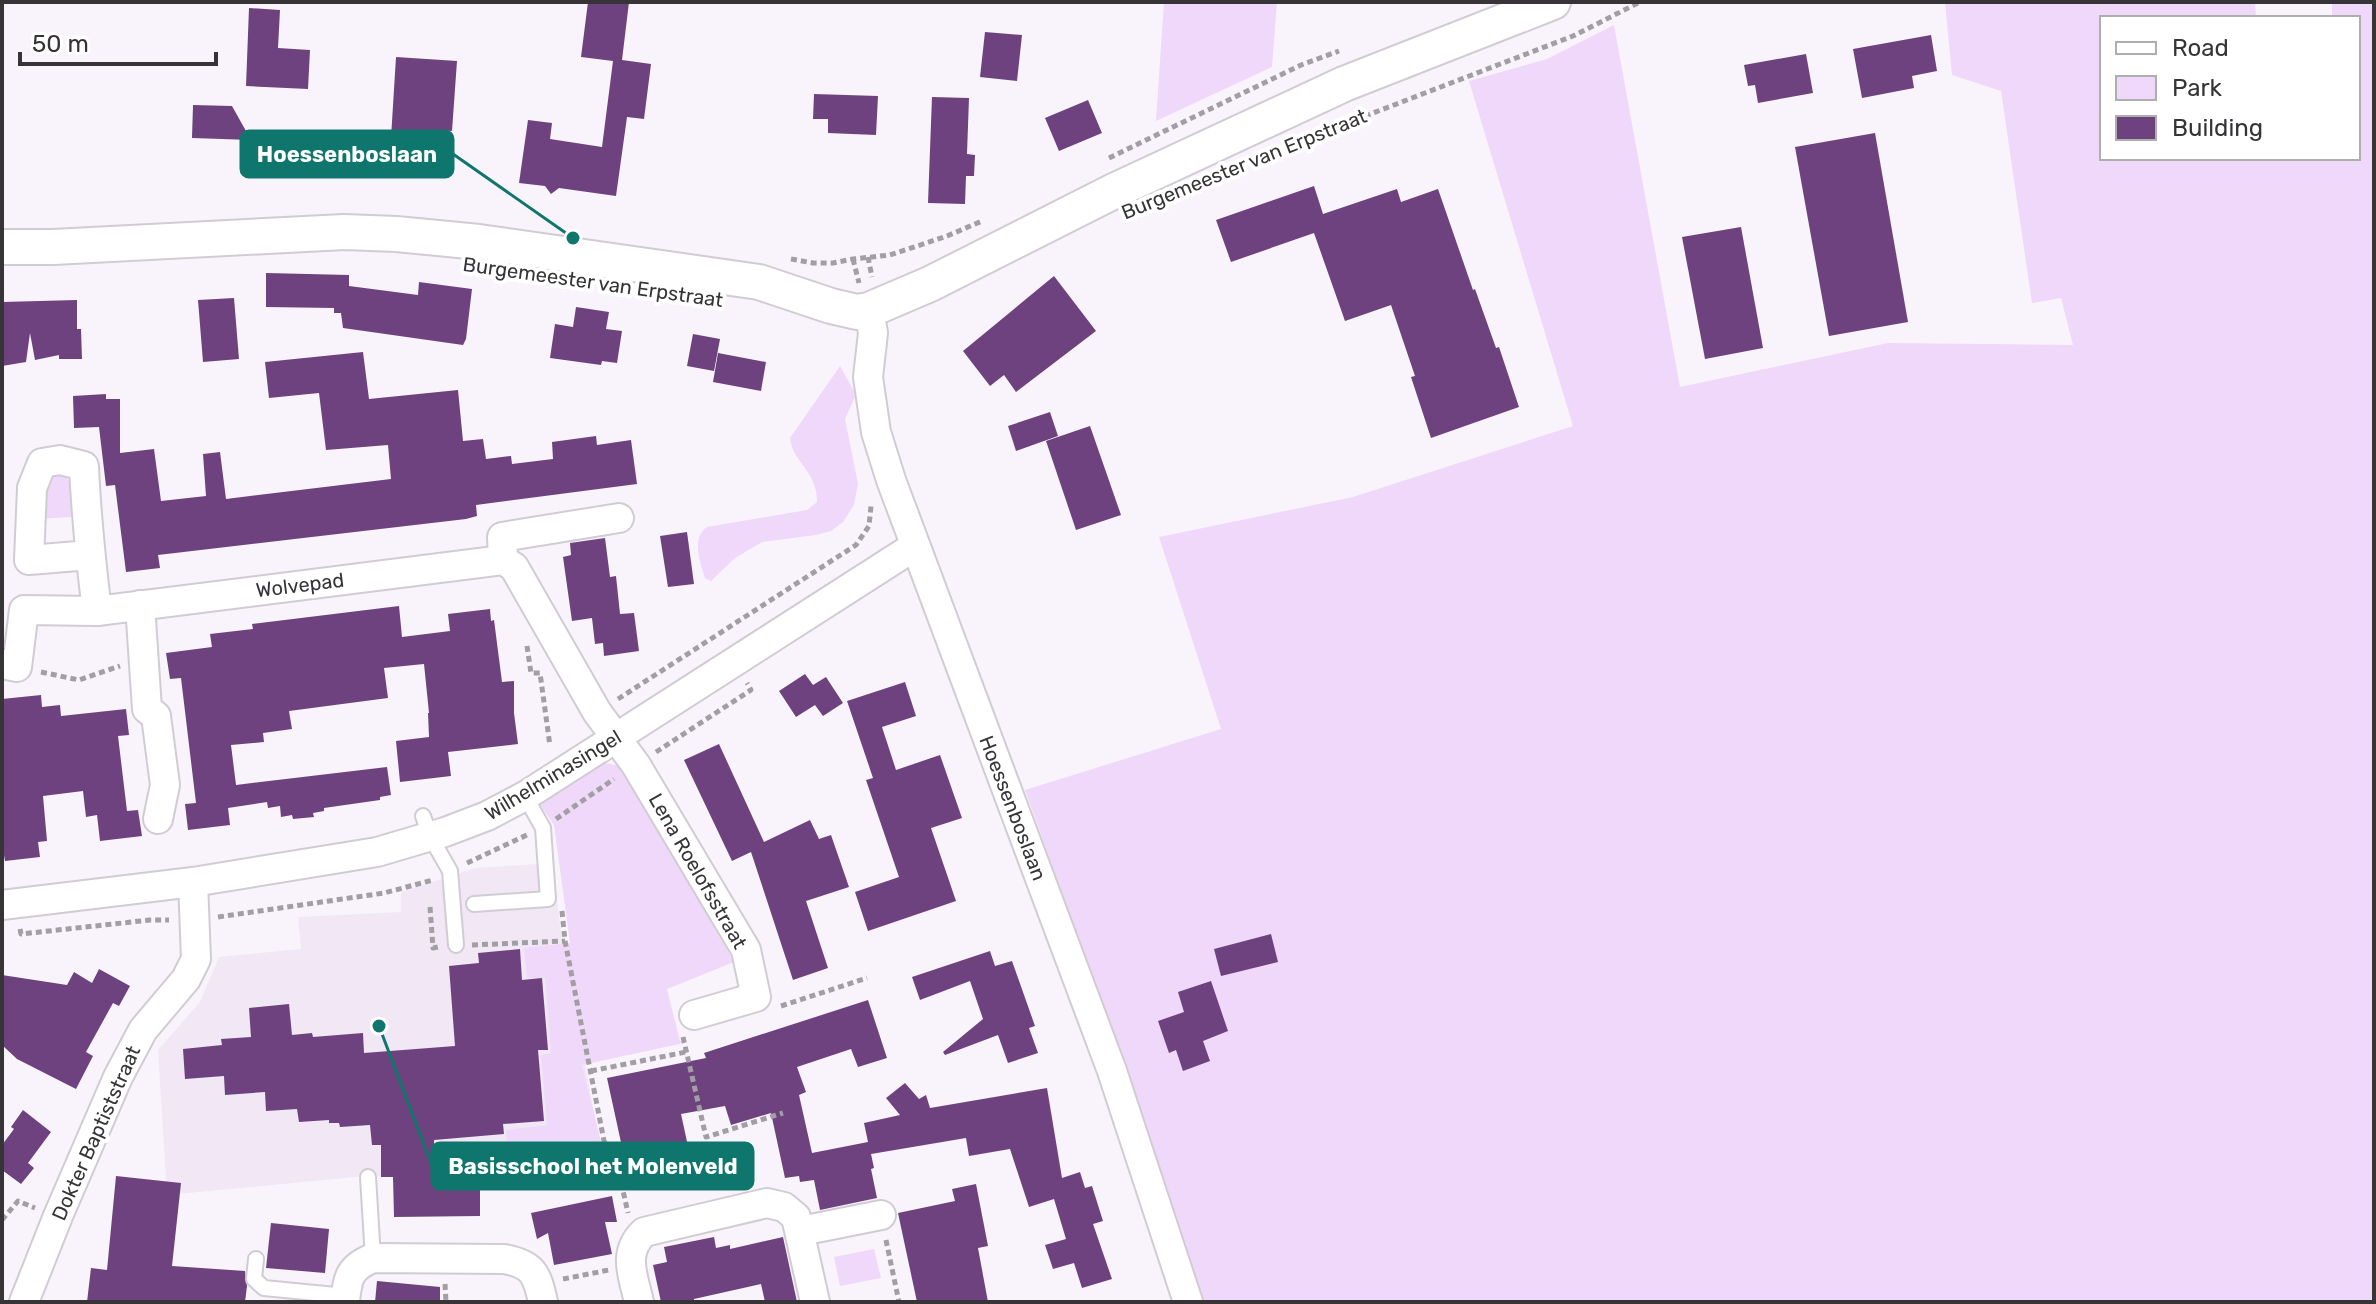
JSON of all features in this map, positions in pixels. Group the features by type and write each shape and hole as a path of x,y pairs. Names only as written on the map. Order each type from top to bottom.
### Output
{"street":[{"name":"Burgemeester van Erpstraat","path":"2,247 344,232 396,234 479,242 759,282 857,312 869,310 930,284 1114,191 1344,84 1553,2"},
{"name":"Hoessenboslaan","path":"869,310 873,333 868,377 876,432 891,480 1112,1071 1181,1301"},
{"path":"617,738 597,712 514,567 503,560 502,537 619,518"},
{"name":"Wilhelminasingel","path":"10,904 193,882 347,858 389,849 426,826 487,816 525,796 617,738 915,546"},
{"path":"90,555 97,611"},
{"name":"Wolvepad","path":"9,665 24,610 97,611 503,560"},
{"path":"140,605 147,709 156,716 165,785 158,819"},
{"name":"Lena Roelofsstraat","path":"617,738 746,950 756,995"},
{"name":"Dokter Baptiststraat","path":"24,1302 124,1065 143,1030 186,979 196,959 193,882"},
{"path":"694,1015 756,995"},
{"path":"639,1302 633,1253 644,1232 767,1203 784,1207 796,1217 815,1302"},
{"path":"801,1231 881,1215"},
{"path":"346,1299 347,1282 357,1264 373,1258 504,1259 522,1262 537,1277 541,1293"}],"lane":[{"path":"474,904 548,899 543,828 525,796"},
{"path":"426,826 450,871 456,945"},
{"path":"368,1177 373,1258"},
{"path":"256,1259 254,1279 264,1288 346,1299"}],"path":[{"name":"Burgemeester van Erpstraat","path":"1288,146 1573,36 1640,2"},
{"path":"539,754 597,712 856,545 869,526 872,504 891,480"},
{"path":"527,642 531,673 540,673 550,746"},
{"path":"9,665 79,680 145,658"},
{"path":"10,904 21,934 150,920 195,920 384,893 425,883 543,828"},
{"path":"541,1293 633,1253 615,1155 604,1141 565,941 561,899 548,899"},
{"path":"456,945 565,941"},
{"path":"756,995 775,1008 867,978"},
{"path":"694,1015 683,1036 706,1137 783,1113"},
{"path":"591,1071 686,1052"},
{"path":"2,1220 18,1201 58,1216"},
{"path":"881,1215 899,1302"}],"shaded area":[{"path":"552,863 562,940 604,1166 509,1178 366,1176 167,1195 158,1050 200,1002 219,957 301,949 298,917 401,912 401,892 476,868"}],"green space":[{"path":"1164,2 1277,2 1272,67 1156,121"},
{"path":"1945,2 2255,2 2256,16 2100,16 2100,160 2360,160 2360,16 2332,16 2332,2 2374,2 2374,1302 1204,1302 1108,1020 1025,790 1221,729 1159,537 1353,497 1573,426 1469,81 1547,59 1614,25 1680,387 1888,343 2073,345 2061,298 2032,303 2001,91 1952,75"},
{"path":"840,366 856,395 845,419 858,484 854,505 843,522 831,531 762,542 735,558 711,581 705,578 698,544 702,531 707,527 807,510 817,502 813,482 795,454 790,438"},
{"path":"46,470 62,470 72,486 71,517 39,519"},
{"path":"600,762 621,766 734,962 667,989 680,1041 684,1043 582,1065 603,1150 508,1167 506,1130 547,1125 541,1055 551,1053 545,978 527,978 524,948 570,943 554,825 539,803"},
{"path":"874,1249 881,1278 840,1286 834,1257"}],"building":[{"path":"588,2 629,2 622,60 651,64 644,119 627,117 616,196 559,188 551,194 545,186 519,183 528,120 552,123 550,139 602,147 613,61 581,57"},
{"path":"249,8 280,10 278,48 310,50 308,89 246,86"},
{"path":"985,32 1022,35 1017,81 980,77"},
{"path":"1931,35 1937,71 1912,76 1914,88 1862,98 1853,49"},
{"path":"1806,54 1813,93 1758,103 1755,85 1748,86 1744,65"},
{"path":"396,57 457,61 452,131 437,130 435,157 390,154"},
{"path":"814,94 878,96 876,135 828,133 828,119 813,119"},
{"path":"932,97 969,98 967,154 975,155 974,176 966,176 965,204 928,203"},
{"path":"1088,100 1102,133 1059,151 1045,118"},
{"path":"193,105 232,106 251,140 192,138"},
{"path":"1875,133 1908,322 1829,336 1795,147"},
{"path":"1314,186 1323,214 1397,189 1401,202 1438,189 1519,407 1431,438 1411,377 1415,376 1391,305 1345,321 1314,233 1231,262 1216,220"},
{"path":"1741,227 1763,348 1705,359 1682,237"},
{"path":"266,273 349,275 349,286 418,295 419,282 472,289 466,339 463,345 343,328 341,313 334,313 334,308 266,307"},
{"path":"1054,276 1096,331 1016,392 1004,375 990,386 963,351"},
{"path":"234,298 239,359 203,362 198,300"},
{"path":"77,300 77,329 81,329 82,359 59,359 59,355 35,360 30,333 26,362 2,366 2,302"},
{"path":"576,307 609,312 606,329 622,331 617,363 602,361 601,365 550,358 555,324 573,327"},
{"path":"693,334 720,339 714,371 687,366"},
{"path":"363,352 369,399 458,390 463,441 483,439 486,459 511,456 512,464 553,459 552,442 596,436 597,445 631,440 637,484 476,505 477,516 466,519 158,555 160,568 126,572 115,485 106,486 99,427 74,428 73,396 106,394 106,399 120,399 120,453 154,449 161,501 206,496 203,454 220,452 226,499 391,479 388,445 326,450 319,393 269,398 265,362"},
{"path":"718,353 766,362 761,391 713,382"},
{"path":"1050,412 1058,436 1016,451 1008,426"},
{"path":"1090,426 1121,515 1076,530 1046,441"},
{"path":"687,532 694,584 668,587 660,536"},
{"path":"605,538 610,577 616,576 620,614 634,613 639,651 604,656 603,643 595,644 592,618 572,621 563,557 571,555 570,543"},
{"path":"399,606 402,637 450,631 448,614 490,609 502,682 514,681 518,744 448,752 451,776 400,782 396,741 429,737 424,664 384,668 388,698 289,711 292,729 263,733 264,742 231,745 236,785 387,767 391,795 380,797 380,800 324,808 324,811 313,813 314,817 293,819 292,815 281,817 280,806 268,808 267,802 228,808 230,825 188,830 185,804 196,803 181,678 170,679 166,653 212,647 210,634 253,629 252,624"},
{"path":"805,674 813,685 826,677 843,703 823,716 815,705 796,717 779,691"},
{"path":"905,682 916,716 882,727 896,770 940,755 962,818 931,828 956,901 868,931 855,892 899,877 866,780 873,778 847,701"},
{"path":"41,695 42,707 60,705 61,716 126,709 129,735 118,736 127,811 138,810 142,836 100,841 97,815 86,817 83,791 43,796 47,841 38,842 40,857 5,861 2,855 2,699"},
{"path":"719,744 764,842 810,820 819,839 831,835 849,887 806,901 828,968 793,980 751,852 732,861 684,760"},
{"path":"1271,934 1278,962 1221,976 1214,949"},
{"path":"520,949 522,980 542,978 548,1050 538,1050 544,1121 503,1124 504,1134 434,1140 436,1187 480,1186 480,1216 394,1217 393,1177 381,1177 381,1145 372,1145 370,1125 340,1127 339,1123 329,1123 329,1120 299,1122 297,1109 266,1111 265,1092 225,1095 224,1076 185,1079 183,1049 222,1045 221,1039 251,1037 249,1008 289,1004 292,1035 312,1033 313,1037 363,1033 364,1053 455,1046 449,966 479,963 478,953"},
{"path":"990,951 995,966 1012,961 1035,1026 1029,1028 1038,1053 1008,1063 998,1035 945,1055 943,1052 983,1019 970,981 920,1000 912,977"},
{"path":"99,969 130,986 119,1006 113,1003 86,1052 93,1056 76,1089 17,1059 2,1045 2,975 67,985 74,972 92,983"},
{"path":"1211,981 1228,1031 1203,1041 1210,1061 1183,1071 1176,1050 1169,1053 1158,1021 1184,1012 1178,992"},
{"path":"868,1000 887,1058 858,1067 851,1049 797,1067 806,1092 799,1095 812,1153 868,1142 864,1123 900,1115 886,1098 905,1083 919,1099 926,1095 930,1108 1047,1088 1062,1178 1080,1172 1085,1188 1092,1186 1103,1221 1093,1224 1112,1279 1082,1288 1074,1263 1053,1269 1045,1245 1066,1239 1054,1199 1029,1207 1010,1149 969,1156 966,1138 871,1154 877,1198 820,1210 814,1180 800,1182 799,1176 785,1178 771,1113 731,1125 725,1106 681,1114 694,1174 645,1184 637,1144 622,1147 607,1078 706,1058 704,1053"},
{"path":"23,1110 51,1132 28,1163 34,1168 21,1184 2,1170 2,1145"},
{"path":"116,1176 181,1183 172,1266 245,1271 245,1302 87,1302 91,1268 107,1270"},
{"path":"976,1184 988,1246 978,1248 988,1302 917,1302 898,1213 955,1201 952,1189"},
{"path":"612,1196 617,1222 605,1222 612,1254 554,1265 548,1233 537,1239 531,1213"},
{"path":"271,1223 329,1229 325,1273 266,1268"},
{"path":"714,1237 716,1248 730,1245 730,1249 783,1237 797,1302 765,1302 761,1284 694,1299 694,1302 661,1302 653,1265 667,1262 664,1247"},
{"path":"377,1281 440,1287 440,1302 375,1302"}],"place":[{"name":"Hoessenboslaan","path":"573,238"},
{"name":"Basisschool het Molenveld","path":"379,1026"}]}
